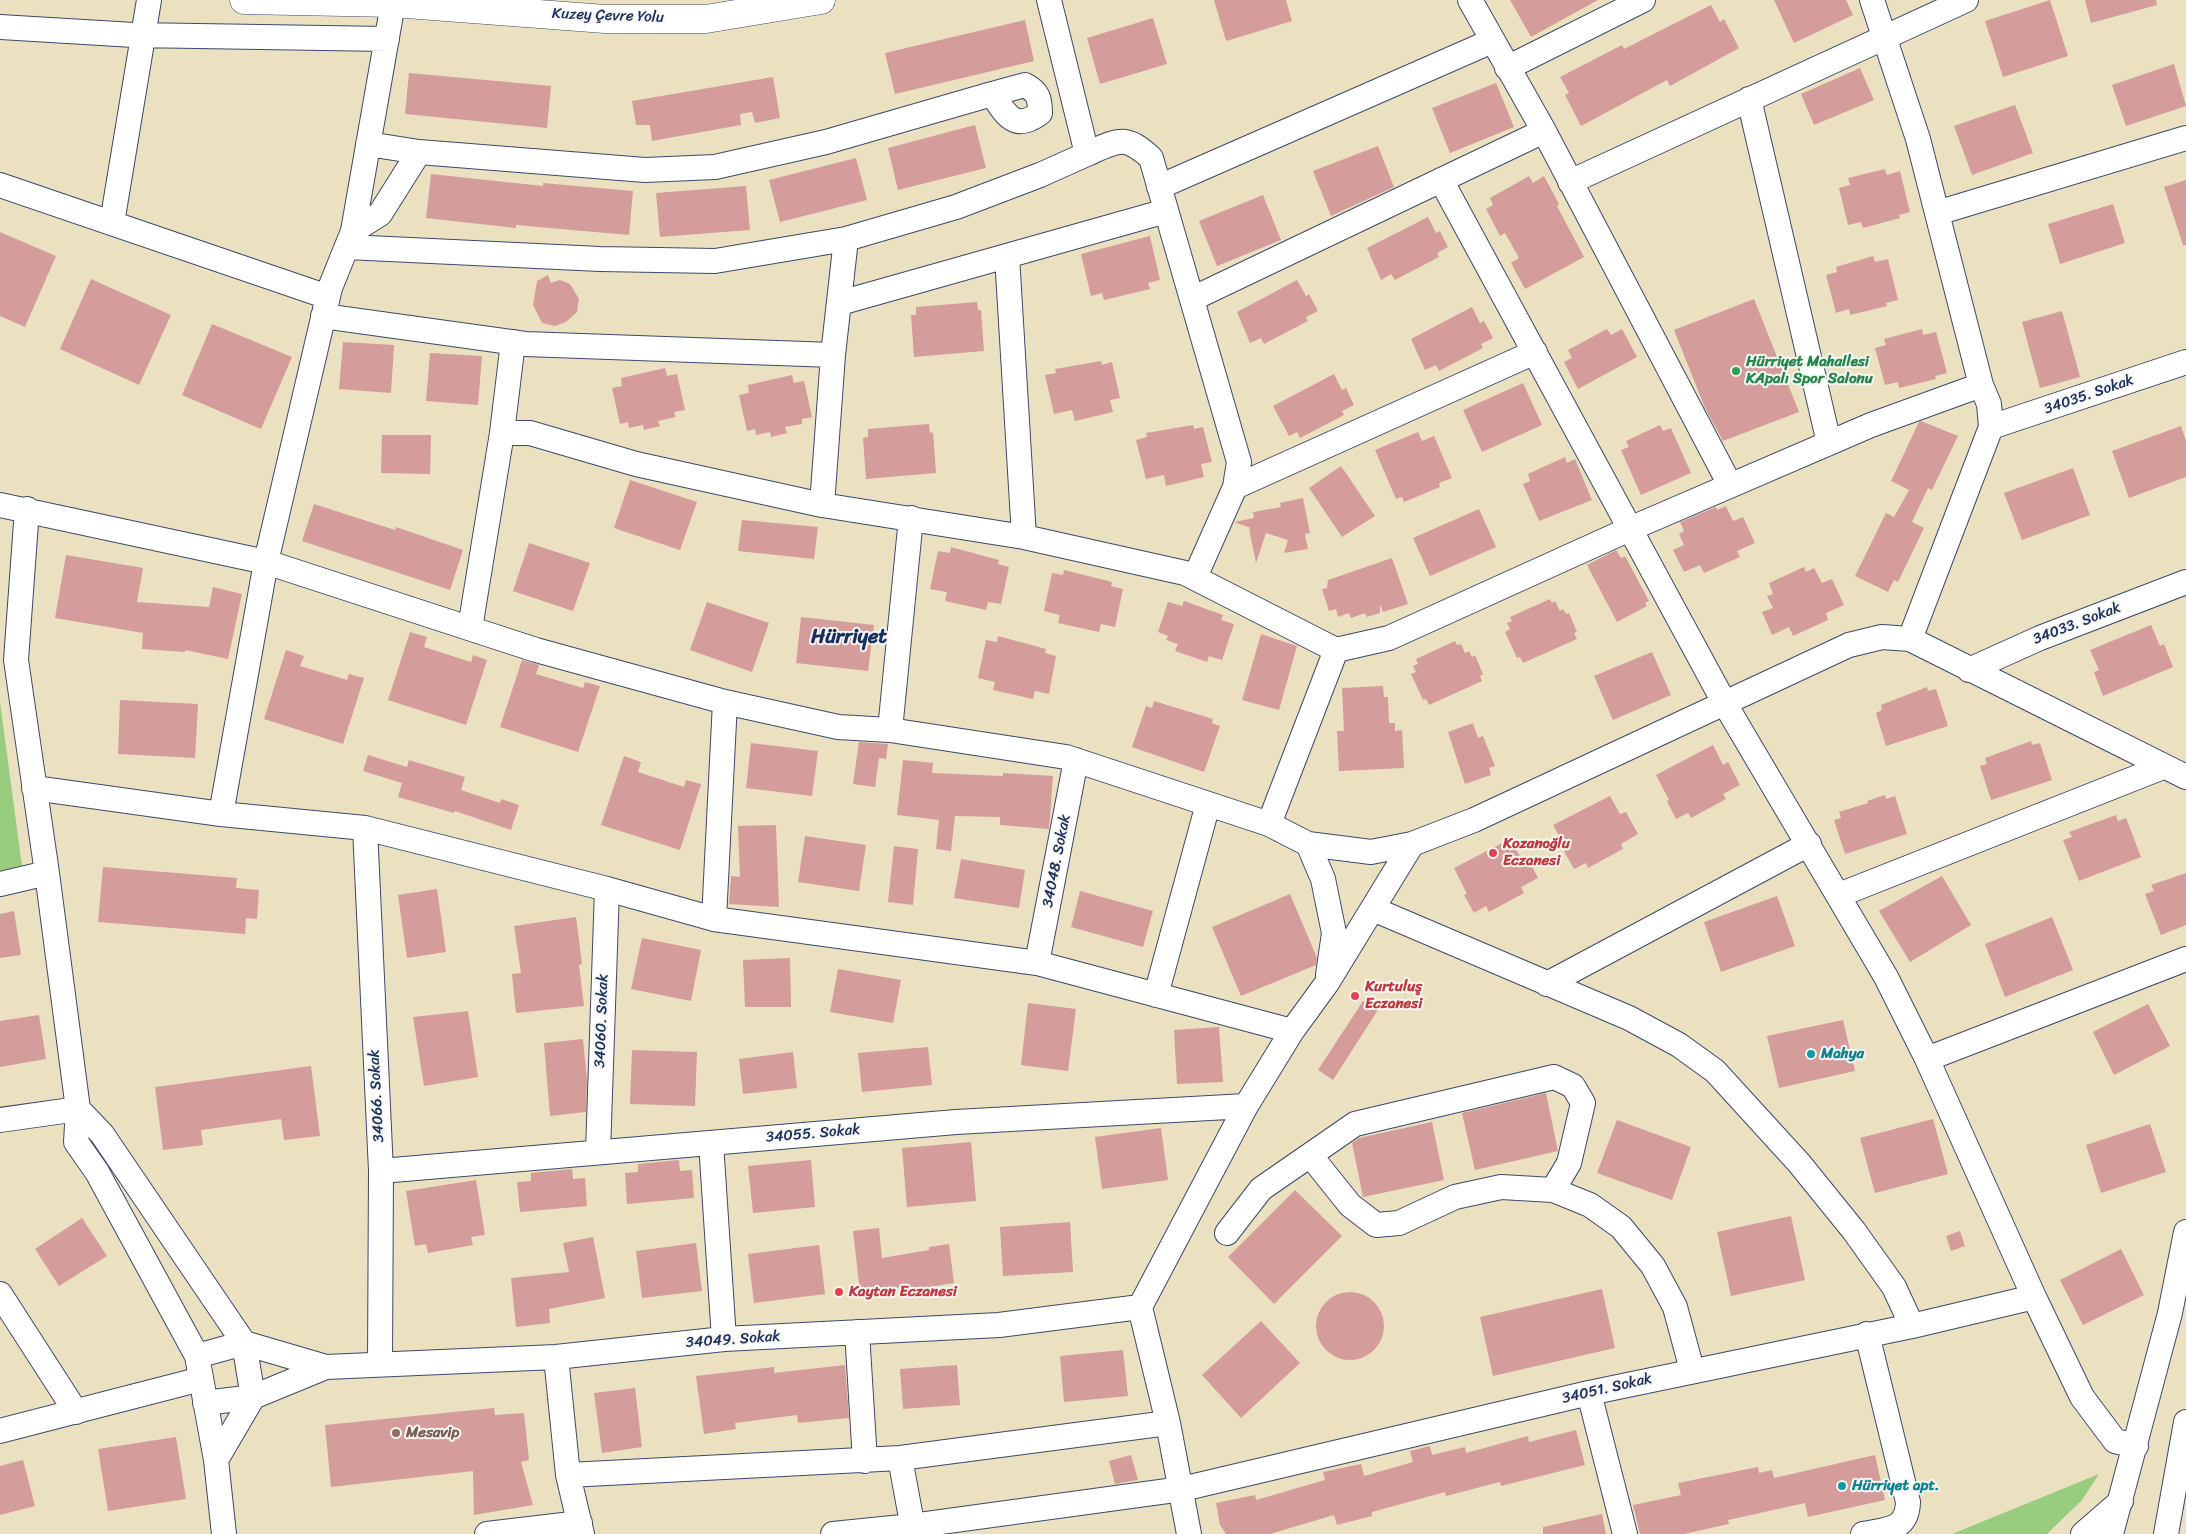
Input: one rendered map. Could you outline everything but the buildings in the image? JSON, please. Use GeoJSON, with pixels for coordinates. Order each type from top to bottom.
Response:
{"type":"FeatureCollection","features":[{"type":"Feature","properties":{"kind":"main road","name":"Kuzey Çevre Yolu"},"geometry":{"type":"LineString","coordinates":[[244,0],[394,2],[605,19],[706,19],[821,0]]}},
{"type":"Feature","properties":{"kind":"street"},"geometry":{"type":"LineString","coordinates":[[112,223],[149,0]]}},
{"type":"Feature","properties":{"kind":"street"},"geometry":{"type":"LineString","coordinates":[[1049,0],[1087,154]]}},
{"type":"Feature","properties":{"kind":"street"},"geometry":{"type":"LineString","coordinates":[[1470,0],[1544,131],[1730,485]]}},
{"type":"Feature","properties":{"kind":"street"},"geometry":{"type":"LineString","coordinates":[[1507,68],[1642,0]]}},
{"type":"Feature","properties":{"kind":"street"},"geometry":{"type":"LineString","coordinates":[[1872,0],[1886,36],[1918,139],[1981,385],[1988,404],[1992,427],[1910,639]]}},
{"type":"Feature","properties":{"kind":"street"},"geometry":{"type":"LineString","coordinates":[[1570,182],[1966,0]]}},
{"type":"Feature","properties":{"kind":"street"},"geometry":{"type":"LineString","coordinates":[[221,814],[266,562],[326,306],[350,239],[394,2]]}},
{"type":"Feature","properties":{"kind":"street"},"geometry":{"type":"LineString","coordinates":[[0,27],[143,35],[387,39]]}},
{"type":"Feature","properties":{"kind":"street"},"geometry":{"type":"LineString","coordinates":[[1159,187],[1492,41]]}},
{"type":"Feature","properties":{"kind":"street"},"geometry":{"type":"LineString","coordinates":[[368,144],[419,152],[645,170],[716,167],[826,142],[992,94]]}},
{"type":"Feature","properties":{"kind":"street"},"geometry":{"type":"LineString","coordinates":[[1749,99],[1829,443]]}},
{"type":"Feature","properties":{"kind":"street"},"geometry":{"type":"LineString","coordinates":[[1192,299],[1544,131]]}},
{"type":"Feature","properties":{"kind":"street"},"geometry":{"type":"LineString","coordinates":[[1937,213],[2186,138]]}},
{"type":"Feature","properties":{"kind":"street"},"geometry":{"type":"LineString","coordinates":[[350,239],[600,259],[715,261],[846,239],[956,207],[1040,175],[1114,142],[1135,143],[1151,158],[1239,462],[1235,487],[1194,577]]}},
{"type":"Feature","properties":{"kind":"street"},"geometry":{"type":"LineString","coordinates":[[350,239],[380,214],[419,152]]}},
{"type":"Feature","properties":{"kind":"street"},"geometry":{"type":"LineString","coordinates":[[1441,180],[1632,528],[1725,704],[1839,895],[1886,978],[1927,1059],[2034,1297],[2082,1397],[2115,1441],[2136,1446]]}},
{"type":"Feature","properties":{"kind":"street"},"geometry":{"type":"LineString","coordinates":[[0,185],[112,223],[326,306],[513,342],[833,355]]}},
{"type":"Feature","properties":{"kind":"street"},"geometry":{"type":"LineString","coordinates":[[840,303],[1166,211]]}},
{"type":"Feature","properties":{"kind":"street"},"geometry":{"type":"LineString","coordinates":[[822,505],[833,355],[846,239]]}},
{"type":"Feature","properties":{"kind":"street"},"geometry":{"type":"LineString","coordinates":[[1007,256],[1024,537]]}},
{"type":"Feature","properties":{"kind":"street"},"geometry":{"type":"LineString","coordinates":[[470,628],[502,433],[513,342]]}},
{"type":"Feature","properties":{"kind":"street"},"geometry":{"type":"LineString","coordinates":[[1235,487],[1535,352]]}},
{"type":"Feature","properties":{"kind":"street","name":"34035. Sokak"},"geometry":{"type":"LineString","coordinates":[[1992,427],[2186,362]]}},
{"type":"Feature","properties":{"kind":"street"},"geometry":{"type":"LineString","coordinates":[[502,433],[530,433],[636,464],[822,505],[1024,537],[1194,577],[1336,650],[1389,638],[1632,528],[1870,425],[1981,385]]}},
{"type":"Feature","properties":{"kind":"street"},"geometry":{"type":"LineString","coordinates":[[0,505],[27,509],[266,562],[536,650],[725,702],[838,727],[890,730],[1076,760],[1269,824],[1308,844],[1371,852],[1412,844],[1474,820],[1849,645],[1882,637],[1910,639],[2186,777]]}},
{"type":"Feature","properties":{"kind":"street"},"geometry":{"type":"LineString","coordinates":[[27,509],[8,662],[34,788],[48,873],[78,1109],[76,1142],[97,1172],[197,1356],[216,1460],[224,1534]]}},
{"type":"Feature","properties":{"kind":"street"},"geometry":{"type":"LineString","coordinates":[[890,730],[911,518]]}},
{"type":"Feature","properties":{"kind":"street","name":"34033. Sokak"},"geometry":{"type":"LineString","coordinates":[[1969,670],[2040,638],[2186,582]]}},
{"type":"Feature","properties":{"kind":"street"},"geometry":{"type":"LineString","coordinates":[[1269,824],[1336,650]]}},
{"type":"Feature","properties":{"kind":"street"},"geometry":{"type":"LineString","coordinates":[[714,920],[725,702]]}},
{"type":"Feature","properties":{"kind":"street","name":"34048. Sokak"},"geometry":{"type":"LineString","coordinates":[[1037,963],[1076,760]]}},
{"type":"Feature","properties":{"kind":"street"},"geometry":{"type":"LineString","coordinates":[[1839,895],[2163,767]]}},
{"type":"Feature","properties":{"kind":"street"},"geometry":{"type":"LineString","coordinates":[[34,788],[221,814],[364,828],[607,889],[714,920],[1037,963],[1292,1031]]}},
{"type":"Feature","properties":{"kind":"street"},"geometry":{"type":"LineString","coordinates":[[1156,995],[1208,804]]}},
{"type":"Feature","properties":{"kind":"street","name":"34066. Sokak"},"geometry":{"type":"LineString","coordinates":[[364,828],[381,1171],[380,1364]]}},
{"type":"Feature","properties":{"kind":"street"},"geometry":{"type":"LineString","coordinates":[[1308,844],[1323,879],[1334,933],[1327,983]]}},
{"type":"Feature","properties":{"kind":"street"},"geometry":{"type":"LineString","coordinates":[[1189,1534],[1168,1422],[1140,1307],[1246,1106],[1292,1031],[1327,983],[1374,909],[1412,844]]}},
{"type":"Feature","properties":{"kind":"street"},"geometry":{"type":"LineString","coordinates":[[1548,984],[1809,844]]}},
{"type":"Feature","properties":{"kind":"street"},"geometry":{"type":"LineString","coordinates":[[0,884],[48,873]]}},
{"type":"Feature","properties":{"kind":"street","name":"34060. Sokak"},"geometry":{"type":"LineString","coordinates":[[598,1152],[607,889]]}},
{"type":"Feature","properties":{"kind":"street"},"geometry":{"type":"LineString","coordinates":[[1374,909],[1629,1018],[1679,1045],[1715,1071],[1799,1163],[1854,1231],[1894,1287],[1912,1326]]}},
{"type":"Feature","properties":{"kind":"street"},"geometry":{"type":"LineString","coordinates":[[1927,1059],[2186,959]]}},
{"type":"Feature","properties":{"kind":"street"},"geometry":{"type":"LineString","coordinates":[[1227,1233],[1261,1189],[1355,1124],[1554,1077],[1573,1086],[1583,1103],[1569,1163],[1552,1190]]}},
{"type":"Feature","properties":{"kind":"street","name":"34055. Sokak"},"geometry":{"type":"LineString","coordinates":[[381,1171],[956,1122],[1246,1106]]}},
{"type":"Feature","properties":{"kind":"street"},"geometry":{"type":"LineString","coordinates":[[0,1120],[78,1109]]}},
{"type":"Feature","properties":{"kind":"street"},"geometry":{"type":"LineString","coordinates":[[78,1109],[102,1134],[244,1343],[253,1397],[216,1460]]}},
{"type":"Feature","properties":{"kind":"street"},"geometry":{"type":"LineString","coordinates":[[711,1142],[724,1339]]}},
{"type":"Feature","properties":{"kind":"street"},"geometry":{"type":"LineString","coordinates":[[1310,1155],[1350,1206],[1376,1225],[1399,1223],[1455,1197],[1501,1187],[1552,1190],[1590,1205],[1621,1227],[1653,1266],[1676,1307],[1692,1370]]}},
{"type":"Feature","properties":{"kind":"street"},"geometry":{"type":"LineString","coordinates":[[2111,1534],[2170,1313],[2186,1232]]}},
{"type":"Feature","properties":{"kind":"street"},"geometry":{"type":"LineString","coordinates":[[0,1294],[76,1412]]}},
{"type":"Feature","properties":{"kind":"street","name":"34051. Sokak"},"geometry":{"type":"LineString","coordinates":[[833,1534],[913,1530],[1182,1489],[1589,1393],[1692,1370],[1912,1326],[2034,1297]]}},
{"type":"Feature","properties":{"kind":"street","name":"34049. Sokak"},"geometry":{"type":"LineString","coordinates":[[326,1367],[556,1357],[724,1339],[999,1325],[1140,1307]]}},
{"type":"Feature","properties":{"kind":"street"},"geometry":{"type":"LineString","coordinates":[[857,1332],[865,1461]]}},
{"type":"Feature","properties":{"kind":"street"},"geometry":{"type":"LineString","coordinates":[[1863,1534],[1898,1526],[1908,1515],[1908,1502],[1867,1334]]}},
{"type":"Feature","properties":{"kind":"street"},"geometry":{"type":"LineString","coordinates":[[197,1356],[244,1343],[326,1367]]}},
{"type":"Feature","properties":{"kind":"street"},"geometry":{"type":"LineString","coordinates":[[487,1534],[581,1529],[568,1475],[556,1357]]}},
{"type":"Feature","properties":{"kind":"street"},"geometry":{"type":"LineString","coordinates":[[205,1403],[253,1397],[326,1367]]}},
{"type":"Feature","properties":{"kind":"street"},"geometry":{"type":"LineString","coordinates":[[0,1432],[201,1379]]}},
{"type":"Feature","properties":{"kind":"street"},"geometry":{"type":"LineString","coordinates":[[1589,1393],[1625,1534]]}},
{"type":"Feature","properties":{"kind":"street"},"geometry":{"type":"LineString","coordinates":[[568,1475],[900,1458],[1168,1422]]}},
{"type":"Feature","properties":{"kind":"street"},"geometry":{"type":"LineString","coordinates":[[2171,1529],[2182,1471],[2186,1422]]}},
{"type":"Feature","properties":{"kind":"street"},"geometry":{"type":"LineString","coordinates":[[900,1458],[913,1530]]}},
{"type":"Feature","properties":{"kind":"street"},"geometry":{"type":"LineString","coordinates":[[2083,1534],[2121,1501]]}},
{"type":"Feature","properties":{"kind":"green space"},"geometry":{"type":"Polygon","coordinates":[[[0,702],[22,866],[0,871],[0,702]]]}},
{"type":"Feature","properties":{"kind":"green space"},"geometry":{"type":"Polygon","coordinates":[[[2099,1474],[2082,1500],[2047,1534],[1952,1534],[2099,1474]]]}},
{"type":"Feature","properties":{"kind":"place","name":"Hürriyet Mahallesi KApalı Spor Salonu"},"geometry":{"type":"Point","coordinates":[1736,371]}},
{"type":"Feature","properties":{"kind":"place","name":"Kozanoğlu Eczanesi"},"geometry":{"type":"Point","coordinates":[1493,853]}},
{"type":"Feature","properties":{"kind":"place","name":"Kurtuluş Eczanesi"},"geometry":{"type":"Point","coordinates":[1355,996]}},
{"type":"Feature","properties":{"kind":"place","name":"Mahya"},"geometry":{"type":"Point","coordinates":[1811,1054]}},
{"type":"Feature","properties":{"kind":"place","name":"Kaytan Eczanesi"},"geometry":{"type":"Point","coordinates":[839,1292]}},
{"type":"Feature","properties":{"kind":"place","name":"Mesavip"},"geometry":{"type":"Point","coordinates":[396,1433]}},
{"type":"Feature","properties":{"kind":"place","name":"Hürriyet apt."},"geometry":{"type":"Point","coordinates":[1842,1486]}},
{"type":"Feature","properties":{"kind":"district","name":"Hürriyet"},"geometry":{"type":"Point","coordinates":[849,638]}}]}
